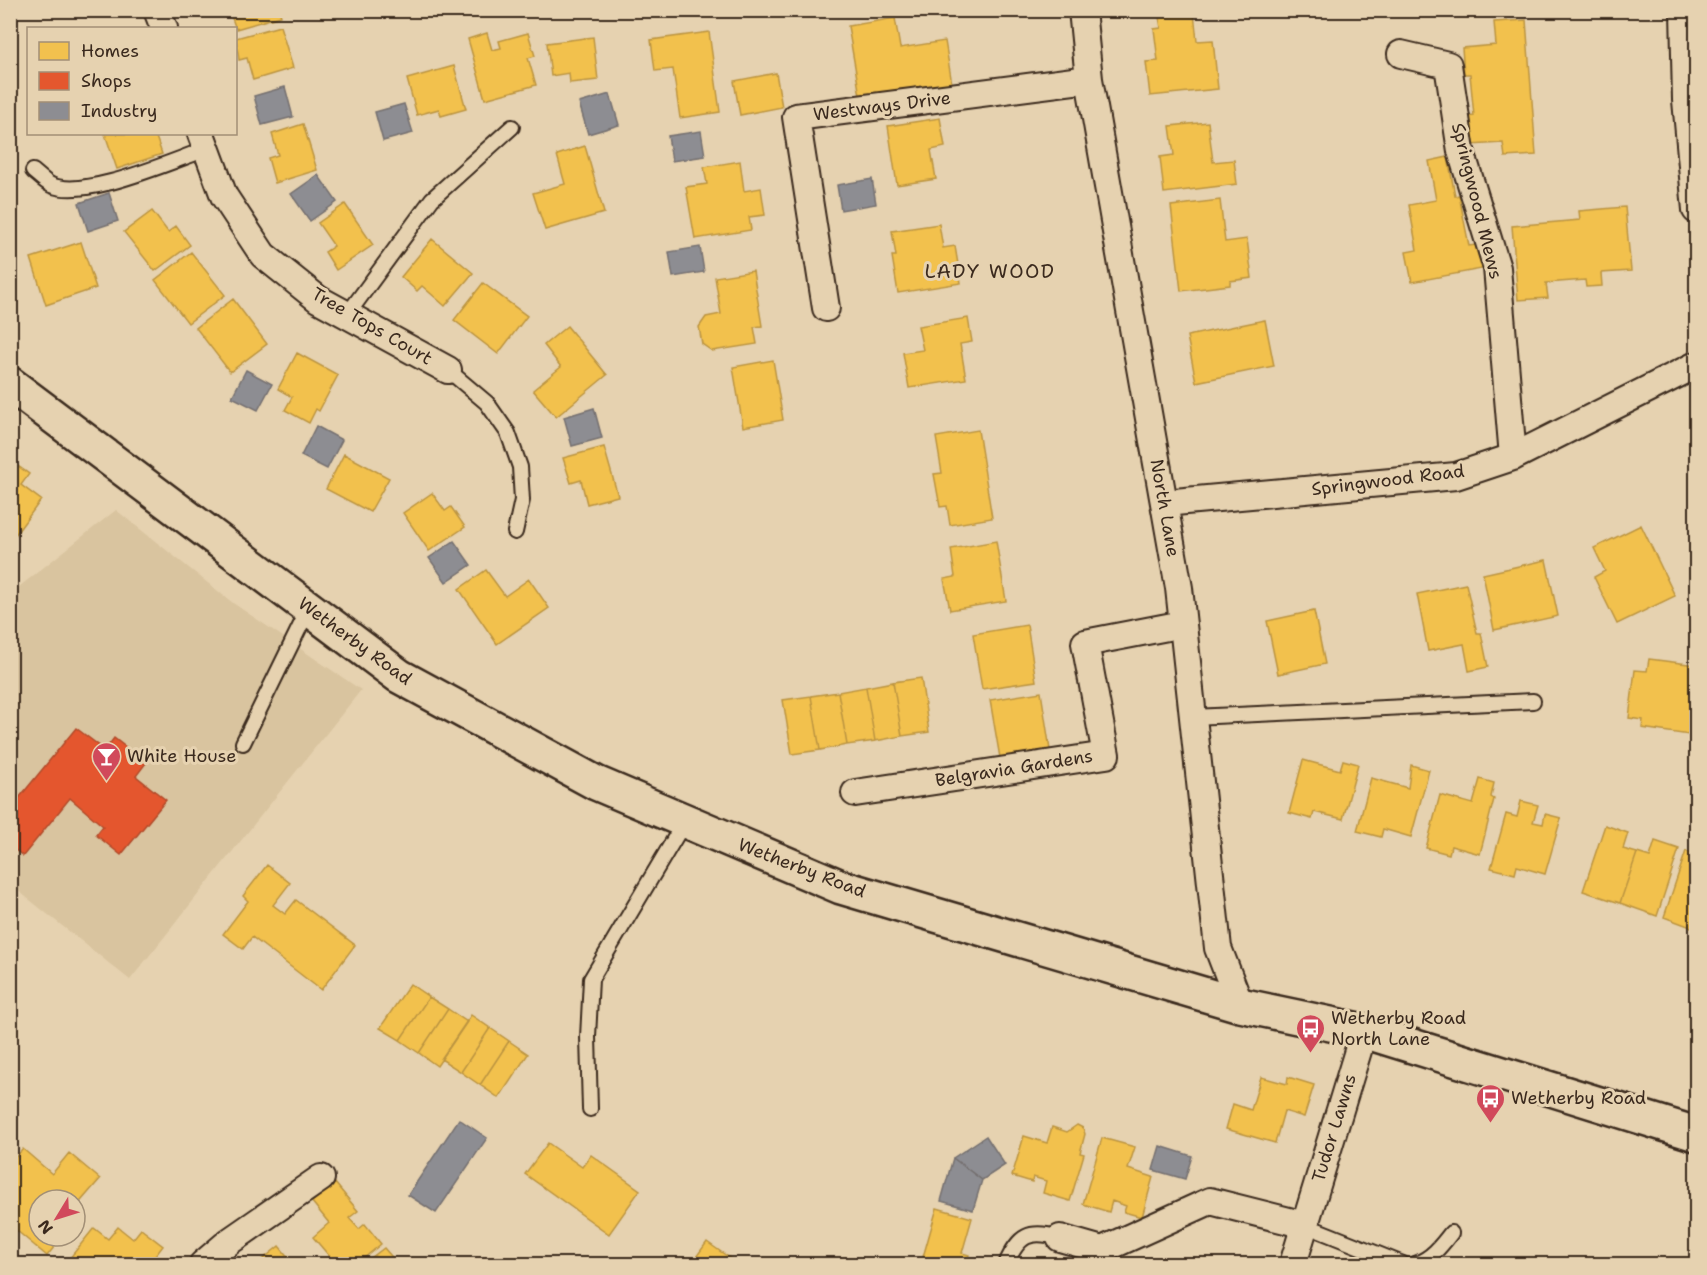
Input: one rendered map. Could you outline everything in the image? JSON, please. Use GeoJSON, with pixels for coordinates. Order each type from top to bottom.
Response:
{"type":"FeatureCollection","features":[{"type":"Feature","properties":{"kind":"street"},"geometry":{"type":"LineString","coordinates":[[157,10],[164,27]]}},
{"type":"Feature","properties":{"kind":"street","name":"North Lane"},"geometry":{"type":"LineString","coordinates":[[1082,10],[1089,80],[1164,503],[1183,624],[1218,948],[1240,1005]]}},
{"type":"Feature","properties":{"kind":"street"},"geometry":{"type":"LineString","coordinates":[[1684,10],[1686,100],[1696,210]]}},
{"type":"Feature","properties":{"kind":"street","name":"Springwood Mews"},"geometry":{"type":"LineString","coordinates":[[1401,54],[1448,65],[1461,151],[1497,268],[1513,457]]}},
{"type":"Feature","properties":{"kind":"street","name":"Westways Drive"},"geometry":{"type":"LineString","coordinates":[[826,308],[796,117],[1089,80]]}},
{"type":"Feature","properties":{"kind":"street","name":"Tree Tops Court"},"geometry":{"type":"LineString","coordinates":[[204,141],[224,196],[263,255],[318,298],[448,370]]}},
{"type":"Feature","properties":{"kind":"street","name":"Springwood Road"},"geometry":{"type":"LineString","coordinates":[[1164,503],[1456,476],[1513,457],[1696,365]]}},
{"type":"Feature","properties":{"kind":"street","name":"Wetherby Road"},"geometry":{"type":"LineString","coordinates":[[10,384],[399,676],[596,783],[841,887],[1240,1005],[1364,1030],[1696,1134]]}},
{"type":"Feature","properties":{"kind":"street","name":"Belgravia Gardens"},"geometry":{"type":"LineString","coordinates":[[855,793],[1106,754],[1085,644],[1183,624]]}},
{"type":"Feature","properties":{"kind":"street","name":"Tudor Lawns"},"geometry":{"type":"LineString","coordinates":[[1293,1264],[1364,1030]]}},
{"type":"Feature","properties":{"kind":"street"},"geometry":{"type":"LineString","coordinates":[[203,1264],[230,1241],[321,1178]]}},
{"type":"Feature","properties":{"kind":"street"},"geometry":{"type":"LineString","coordinates":[[1060,1238],[1102,1250],[1210,1201],[1305,1225]]}},
{"type":"Feature","properties":{"kind":"lane"},"geometry":{"type":"LineString","coordinates":[[348,315],[432,199],[512,127]]}},
{"type":"Feature","properties":{"kind":"lane"},"geometry":{"type":"LineString","coordinates":[[33,171],[51,185],[76,190],[110,182],[204,141]]}},
{"type":"Feature","properties":{"kind":"lane"},"geometry":{"type":"LineString","coordinates":[[448,370],[488,403],[508,433],[520,467],[522,500],[515,532]]}},
{"type":"Feature","properties":{"kind":"lane"},"geometry":{"type":"LineString","coordinates":[[243,743],[309,608]]}},
{"type":"Feature","properties":{"kind":"lane"},"geometry":{"type":"LineString","coordinates":[[1193,717],[1533,700]]}},
{"type":"Feature","properties":{"kind":"lane"},"geometry":{"type":"LineString","coordinates":[[590,1109],[588,1037],[591,979],[685,821]]}},
{"type":"Feature","properties":{"kind":"lane"},"geometry":{"type":"LineString","coordinates":[[1305,1225],[1403,1264]]}},
{"type":"Feature","properties":{"kind":"lane"},"geometry":{"type":"LineString","coordinates":[[1415,1264],[1424,1261],[1451,1233]]}},
{"type":"Feature","properties":{"kind":"lane"},"geometry":{"type":"LineString","coordinates":[[1006,1264],[1019,1241],[1030,1234],[1046,1234],[1060,1238]]}},
{"type":"Feature","properties":{"kind":"shaded area"},"geometry":{"type":"Polygon","coordinates":[[[116,510],[233,603],[361,690],[130,980],[11,885],[10,594],[116,510]]]}},
{"type":"Feature","properties":{"kind":"building: Homes"},"geometry":{"type":"Polygon","coordinates":[[[229,10],[279,10],[281,16],[237,29],[229,10]]]}},
{"type":"Feature","properties":{"kind":"building: Homes"},"geometry":{"type":"Polygon","coordinates":[[[1194,13],[1197,41],[1213,40],[1218,89],[1150,96],[1146,62],[1158,61],[1154,29],[1161,28],[1159,17],[1194,13]]]}},
{"type":"Feature","properties":{"kind":"building: Homes"},"geometry":{"type":"Polygon","coordinates":[[[895,18],[900,48],[945,41],[952,84],[860,96],[848,26],[895,18]]]}},
{"type":"Feature","properties":{"kind":"building: Homes"},"geometry":{"type":"Polygon","coordinates":[[[1526,20],[1536,155],[1505,157],[1503,143],[1470,145],[1467,117],[1474,116],[1470,74],[1464,74],[1462,48],[1496,45],[1494,22],[1526,20]]]}},
{"type":"Feature","properties":{"kind":"building: Homes"},"geometry":{"type":"Polygon","coordinates":[[[280,26],[293,68],[253,80],[247,58],[239,60],[237,38],[280,26]]]}},
{"type":"Feature","properties":{"kind":"building: Homes"},"geometry":{"type":"Polygon","coordinates":[[[709,32],[720,112],[680,118],[673,69],[655,71],[651,40],[709,32]]]}},
{"type":"Feature","properties":{"kind":"building: Homes"},"geometry":{"type":"Polygon","coordinates":[[[487,33],[492,50],[501,48],[499,41],[528,33],[535,56],[528,58],[536,85],[485,99],[468,39],[487,33]]]}},
{"type":"Feature","properties":{"kind":"building: Homes"},"geometry":{"type":"Polygon","coordinates":[[[593,37],[598,80],[570,83],[569,73],[551,76],[547,43],[593,37]]]}},
{"type":"Feature","properties":{"kind":"building: Homes"},"geometry":{"type":"Polygon","coordinates":[[[454,66],[466,109],[441,116],[439,109],[417,115],[407,79],[454,66]]]}},
{"type":"Feature","properties":{"kind":"building: Homes"},"geometry":{"type":"Polygon","coordinates":[[[776,73],[782,107],[740,115],[734,81],[776,73]]]}},
{"type":"Feature","properties":{"kind":"building: Homes"},"geometry":{"type":"Polygon","coordinates":[[[940,118],[945,147],[931,150],[936,179],[897,185],[888,126],[940,118]]]}},
{"type":"Feature","properties":{"kind":"building: Homes"},"geometry":{"type":"Polygon","coordinates":[[[1208,122],[1213,162],[1234,160],[1237,184],[1164,193],[1160,157],[1174,155],[1170,126],[1208,122]]]}},
{"type":"Feature","properties":{"kind":"building: Homes"},"geometry":{"type":"Polygon","coordinates":[[[303,124],[317,170],[275,183],[268,158],[278,155],[272,134],[303,124]]]}},
{"type":"Feature","properties":{"kind":"building: Homes"},"geometry":{"type":"Polygon","coordinates":[[[105,135],[155,135],[162,154],[117,169],[105,135]]]}},
{"type":"Feature","properties":{"kind":"building: Homes"},"geometry":{"type":"Polygon","coordinates":[[[585,146],[604,213],[545,230],[533,193],[565,184],[557,155],[585,146]]]}},
{"type":"Feature","properties":{"kind":"building: Homes"},"geometry":{"type":"Polygon","coordinates":[[[1448,157],[1455,196],[1459,195],[1469,246],[1483,244],[1487,268],[1412,282],[1406,252],[1417,250],[1409,205],[1436,200],[1429,161],[1448,157]]]}},
{"type":"Feature","properties":{"kind":"building: Homes"},"geometry":{"type":"Polygon","coordinates":[[[740,161],[744,191],[761,188],[765,215],[749,217],[751,230],[695,239],[686,187],[707,184],[704,167],[740,161]]]}},
{"type":"Feature","properties":{"kind":"building: Homes"},"geometry":{"type":"Polygon","coordinates":[[[1220,200],[1225,242],[1247,239],[1252,278],[1230,281],[1230,285],[1181,291],[1171,206],[1220,200]]]}},
{"type":"Feature","properties":{"kind":"building: Homes"},"geometry":{"type":"Polygon","coordinates":[[[345,204],[373,245],[336,270],[325,252],[334,246],[318,223],[345,204]]]}},
{"type":"Feature","properties":{"kind":"building: Homes"},"geometry":{"type":"Polygon","coordinates":[[[1625,207],[1631,271],[1601,273],[1602,286],[1586,287],[1585,280],[1546,283],[1548,298],[1518,300],[1512,226],[1580,220],[1579,211],[1625,207]]]}},
{"type":"Feature","properties":{"kind":"building: Homes"},"geometry":{"type":"Polygon","coordinates":[[[152,211],[168,232],[176,226],[190,245],[155,271],[124,232],[152,211]]]}},
{"type":"Feature","properties":{"kind":"building: Homes"},"geometry":{"type":"Polygon","coordinates":[[[939,224],[943,248],[955,246],[961,283],[898,293],[892,256],[896,256],[892,231],[939,224]]]}},
{"type":"Feature","properties":{"kind":"building: Homes"},"geometry":{"type":"Polygon","coordinates":[[[432,239],[473,273],[445,306],[422,286],[417,291],[401,277],[432,239]]]}},
{"type":"Feature","properties":{"kind":"building: Homes"},"geometry":{"type":"Polygon","coordinates":[[[81,242],[96,288],[46,305],[31,258],[81,242]]]}},
{"type":"Feature","properties":{"kind":"building: Homes"},"geometry":{"type":"Polygon","coordinates":[[[191,252],[225,295],[188,323],[155,280],[191,252]]]}},
{"type":"Feature","properties":{"kind":"building: Homes"},"geometry":{"type":"Polygon","coordinates":[[[753,271],[762,326],[754,327],[757,344],[712,351],[702,344],[699,327],[706,317],[721,314],[715,277],[753,271]]]}},
{"type":"Feature","properties":{"kind":"building: Homes"},"geometry":{"type":"Polygon","coordinates":[[[483,283],[527,316],[498,354],[454,320],[483,283]]]}},
{"type":"Feature","properties":{"kind":"building: Homes"},"geometry":{"type":"Polygon","coordinates":[[[233,299],[267,344],[230,372],[196,328],[233,299]]]}},
{"type":"Feature","properties":{"kind":"building: Homes"},"geometry":{"type":"Polygon","coordinates":[[[968,318],[972,342],[960,344],[966,379],[909,388],[903,353],[923,350],[918,326],[968,318]]]}},
{"type":"Feature","properties":{"kind":"building: Homes"},"geometry":{"type":"Polygon","coordinates":[[[1265,320],[1274,366],[1196,382],[1187,336],[1265,320]]]}},
{"type":"Feature","properties":{"kind":"building: Homes"},"geometry":{"type":"Polygon","coordinates":[[[567,326],[607,375],[556,417],[533,390],[561,367],[544,345],[567,326]]]}},
{"type":"Feature","properties":{"kind":"building: Homes"},"geometry":{"type":"Polygon","coordinates":[[[297,353],[338,375],[319,411],[316,409],[309,423],[285,410],[292,397],[278,389],[297,353]]]}},
{"type":"Feature","properties":{"kind":"building: Homes"},"geometry":{"type":"Polygon","coordinates":[[[773,360],[783,420],[743,427],[733,367],[773,360]]]}},
{"type":"Feature","properties":{"kind":"building: Homes"},"geometry":{"type":"Polygon","coordinates":[[[978,430],[992,518],[950,525],[947,506],[940,507],[934,474],[942,473],[936,437],[978,430]]]}},
{"type":"Feature","properties":{"kind":"building: Homes"},"geometry":{"type":"Polygon","coordinates":[[[604,447],[618,496],[587,504],[581,480],[571,483],[563,458],[604,447]]]}},
{"type":"Feature","properties":{"kind":"building: Homes"},"geometry":{"type":"Polygon","coordinates":[[[344,454],[389,478],[370,512],[326,489],[344,454]]]}},
{"type":"Feature","properties":{"kind":"building: Homes"},"geometry":{"type":"Polygon","coordinates":[[[10,464],[15,464],[29,474],[21,485],[41,500],[12,539],[10,464]]]}},
{"type":"Feature","properties":{"kind":"building: Homes"},"geometry":{"type":"Polygon","coordinates":[[[432,493],[445,511],[451,507],[465,527],[429,551],[403,513],[432,493]]]}},
{"type":"Feature","properties":{"kind":"building: Homes"},"geometry":{"type":"Polygon","coordinates":[[[1641,525],[1675,596],[1617,624],[1594,577],[1605,571],[1594,548],[1641,525]]]}},
{"type":"Feature","properties":{"kind":"building: Homes"},"geometry":{"type":"Polygon","coordinates":[[[996,541],[1006,601],[950,610],[944,579],[955,577],[951,549],[996,541]]]}},
{"type":"Feature","properties":{"kind":"building: Homes"},"geometry":{"type":"Polygon","coordinates":[[[1546,560],[1558,616],[1494,630],[1483,574],[1546,560]]]}},
{"type":"Feature","properties":{"kind":"building: Homes"},"geometry":{"type":"Polygon","coordinates":[[[486,570],[505,596],[529,579],[549,608],[497,644],[459,589],[486,570]]]}},
{"type":"Feature","properties":{"kind":"building: Homes"},"geometry":{"type":"Polygon","coordinates":[[[1466,584],[1477,633],[1481,633],[1488,667],[1469,671],[1464,644],[1428,651],[1417,594],[1466,584]]]}},
{"type":"Feature","properties":{"kind":"building: Homes"},"geometry":{"type":"Polygon","coordinates":[[[1314,611],[1325,664],[1278,674],[1267,621],[1314,611]]]}},
{"type":"Feature","properties":{"kind":"building: Homes"},"geometry":{"type":"Polygon","coordinates":[[[1027,625],[1036,681],[982,689],[973,634],[1027,625]]]}},
{"type":"Feature","properties":{"kind":"building: Homes"},"geometry":{"type":"Polygon","coordinates":[[[1649,659],[1696,665],[1696,736],[1642,728],[1643,720],[1629,718],[1635,670],[1647,671],[1649,659]]]}},
{"type":"Feature","properties":{"kind":"building: Homes"},"geometry":{"type":"Polygon","coordinates":[[[921,678],[929,732],[902,736],[893,682],[921,678]]]}},
{"type":"Feature","properties":{"kind":"building: Homes"},"geometry":{"type":"Polygon","coordinates":[[[893,682],[902,736],[875,741],[866,687],[893,682]]]}},
{"type":"Feature","properties":{"kind":"building: Homes"},"geometry":{"type":"Polygon","coordinates":[[[866,687],[875,741],[847,745],[838,692],[866,687]]]}},
{"type":"Feature","properties":{"kind":"building: Homes"},"geometry":{"type":"Polygon","coordinates":[[[838,692],[847,745],[820,750],[811,696],[838,692]]]}},
{"type":"Feature","properties":{"kind":"building: Homes"},"geometry":{"type":"Polygon","coordinates":[[[1041,692],[1050,750],[1000,758],[990,700],[1041,692]]]}},
{"type":"Feature","properties":{"kind":"building: Homes"},"geometry":{"type":"Polygon","coordinates":[[[811,696],[820,750],[792,754],[783,700],[811,696]]]}},
{"type":"Feature","properties":{"kind":"building: Homes"},"geometry":{"type":"Polygon","coordinates":[[[1303,760],[1340,770],[1343,760],[1358,764],[1343,819],[1314,812],[1312,819],[1289,813],[1303,760]]]}},
{"type":"Feature","properties":{"kind":"building: Homes"},"geometry":{"type":"Polygon","coordinates":[[[1411,765],[1429,770],[1411,837],[1383,829],[1381,837],[1357,831],[1371,778],[1408,788],[1411,765]]]}},
{"type":"Feature","properties":{"kind":"building: Homes"},"geometry":{"type":"Polygon","coordinates":[[[1480,779],[1494,783],[1491,797],[1494,799],[1480,854],[1451,846],[1449,854],[1426,848],[1440,795],[1473,804],[1480,779]]]}},
{"type":"Feature","properties":{"kind":"building: Homes"},"geometry":{"type":"Polygon","coordinates":[[[1521,801],[1538,805],[1533,822],[1543,824],[1545,814],[1561,818],[1545,874],[1517,866],[1515,874],[1491,868],[1506,814],[1517,817],[1521,801]]]}},
{"type":"Feature","properties":{"kind":"building: Homes"},"geometry":{"type":"Polygon","coordinates":[[[1605,825],[1628,833],[1623,849],[1637,853],[1620,903],[1583,891],[1605,825]]]}},
{"type":"Feature","properties":{"kind":"building: Homes"},"geometry":{"type":"Polygon","coordinates":[[[1655,841],[1679,849],[1657,916],[1620,903],[1637,853],[1650,857],[1655,841]]]}},
{"type":"Feature","properties":{"kind":"building: Homes"},"geometry":{"type":"Polygon","coordinates":[[[1686,851],[1696,855],[1696,929],[1664,917],[1686,851]]]}},
{"type":"Feature","properties":{"kind":"building: Homes"},"geometry":{"type":"Polygon","coordinates":[[[267,865],[290,883],[273,905],[285,914],[296,900],[355,945],[321,990],[252,937],[243,949],[223,934],[248,901],[243,896],[267,865]]]}},
{"type":"Feature","properties":{"kind":"building: Homes"},"geometry":{"type":"Polygon","coordinates":[[[410,984],[429,997],[400,1040],[380,1028],[410,984]]]}},
{"type":"Feature","properties":{"kind":"building: Homes"},"geometry":{"type":"Polygon","coordinates":[[[429,997],[448,1009],[419,1053],[400,1040],[429,997]]]}},
{"type":"Feature","properties":{"kind":"building: Homes"},"geometry":{"type":"Polygon","coordinates":[[[448,1009],[467,1022],[437,1066],[419,1053],[448,1009]]]}},
{"type":"Feature","properties":{"kind":"building: Homes"},"geometry":{"type":"Polygon","coordinates":[[[471,1015],[490,1028],[461,1072],[441,1059],[471,1015]]]}},
{"type":"Feature","properties":{"kind":"building: Homes"},"geometry":{"type":"Polygon","coordinates":[[[490,1028],[509,1041],[480,1085],[461,1072],[490,1028]]]}},
{"type":"Feature","properties":{"kind":"building: Homes"},"geometry":{"type":"Polygon","coordinates":[[[509,1041],[528,1054],[499,1098],[480,1085],[509,1041]]]}},
{"type":"Feature","properties":{"kind":"building: Homes"},"geometry":{"type":"Polygon","coordinates":[[[1261,1077],[1287,1084],[1288,1077],[1314,1085],[1304,1117],[1284,1111],[1275,1143],[1226,1129],[1233,1104],[1251,1110],[1261,1077]]]}},
{"type":"Feature","properties":{"kind":"building: Homes"},"geometry":{"type":"Polygon","coordinates":[[[1077,1125],[1083,1128],[1085,1134],[1080,1153],[1084,1154],[1070,1201],[1043,1193],[1046,1181],[1033,1177],[1032,1182],[1012,1176],[1024,1136],[1047,1143],[1052,1127],[1067,1132],[1077,1125]]]}},
{"type":"Feature","properties":{"kind":"building: Homes"},"geometry":{"type":"Polygon","coordinates":[[[1102,1138],[1135,1147],[1128,1169],[1153,1177],[1142,1217],[1124,1212],[1126,1206],[1112,1201],[1109,1212],[1083,1204],[1102,1138]]]}},
{"type":"Feature","properties":{"kind":"building: Homes"},"geometry":{"type":"Polygon","coordinates":[[[548,1143],[582,1167],[591,1155],[640,1190],[609,1234],[525,1174],[548,1143]]]}},
{"type":"Feature","properties":{"kind":"building: Homes"},"geometry":{"type":"Polygon","coordinates":[[[23,1149],[52,1174],[69,1153],[100,1179],[87,1194],[87,1188],[27,1188],[27,1239],[10,1225],[10,1163],[23,1149]]]}},
{"type":"Feature","properties":{"kind":"building: Homes"},"geometry":{"type":"Polygon","coordinates":[[[335,1183],[358,1211],[349,1218],[359,1229],[365,1224],[381,1244],[357,1264],[336,1264],[313,1237],[329,1223],[312,1202],[335,1183]]]}},
{"type":"Feature","properties":{"kind":"building: Homes"},"geometry":{"type":"Polygon","coordinates":[[[937,1208],[972,1218],[962,1253],[969,1255],[966,1264],[921,1264],[937,1208]]]}},
{"type":"Feature","properties":{"kind":"building: Homes"},"geometry":{"type":"Polygon","coordinates":[[[118,1227],[133,1239],[141,1229],[163,1246],[149,1264],[65,1264],[78,1248],[87,1248],[87,1237],[94,1228],[108,1239],[118,1227]]]}},
{"type":"Feature","properties":{"kind":"building: Homes"},"geometry":{"type":"Polygon","coordinates":[[[707,1242],[738,1264],[691,1264],[707,1242]]]}},
{"type":"Feature","properties":{"kind":"building: Homes"},"geometry":{"type":"Polygon","coordinates":[[[279,1246],[294,1264],[257,1264],[279,1246]]]}},
{"type":"Feature","properties":{"kind":"building: Homes"},"geometry":{"type":"Polygon","coordinates":[[[37,1248],[53,1248],[47,1256],[37,1248]]]}},
{"type":"Feature","properties":{"kind":"building: Homes"},"geometry":{"type":"Polygon","coordinates":[[[384,1248],[398,1264],[363,1264],[384,1248]]]}},
{"type":"Feature","properties":{"kind":"building: Shops"},"geometry":{"type":"Polygon","coordinates":[[[76,728],[105,750],[114,738],[146,763],[136,776],[166,800],[121,855],[96,835],[103,826],[70,798],[23,856],[10,846],[10,809],[76,728]]]}},
{"type":"Feature","properties":{"kind":"building: Industry"},"geometry":{"type":"Polygon","coordinates":[[[285,87],[293,117],[262,125],[254,96],[285,87]]]}},
{"type":"Feature","properties":{"kind":"building: Industry"},"geometry":{"type":"Polygon","coordinates":[[[610,94],[619,125],[588,134],[579,103],[610,94]]]}},
{"type":"Feature","properties":{"kind":"building: Industry"},"geometry":{"type":"Polygon","coordinates":[[[404,104],[413,133],[383,141],[375,112],[404,104]]]}},
{"type":"Feature","properties":{"kind":"building: Industry"},"geometry":{"type":"Polygon","coordinates":[[[701,131],[705,156],[672,161],[668,136],[701,131]]]}},
{"type":"Feature","properties":{"kind":"building: Industry"},"geometry":{"type":"Polygon","coordinates":[[[318,175],[337,202],[310,221],[291,194],[318,175]]]}},
{"type":"Feature","properties":{"kind":"building: Industry"},"geometry":{"type":"Polygon","coordinates":[[[872,179],[876,204],[841,210],[837,185],[872,179]]]}},
{"type":"Feature","properties":{"kind":"building: Industry"},"geometry":{"type":"Polygon","coordinates":[[[109,193],[118,221],[88,231],[79,203],[109,193]]]}},
{"type":"Feature","properties":{"kind":"building: Industry"},"geometry":{"type":"Polygon","coordinates":[[[700,247],[704,272],[673,277],[669,252],[700,247]]]}},
{"type":"Feature","properties":{"kind":"building: Industry"},"geometry":{"type":"Polygon","coordinates":[[[246,370],[272,384],[258,410],[232,397],[246,370]]]}},
{"type":"Feature","properties":{"kind":"building: Industry"},"geometry":{"type":"Polygon","coordinates":[[[594,408],[602,438],[572,446],[564,417],[594,408]]]}},
{"type":"Feature","properties":{"kind":"building: Industry"},"geometry":{"type":"Polygon","coordinates":[[[316,426],[342,440],[327,469],[301,456],[316,426]]]}},
{"type":"Feature","properties":{"kind":"building: Industry"},"geometry":{"type":"Polygon","coordinates":[[[454,541],[471,565],[446,582],[429,558],[454,541]]]}},
{"type":"Feature","properties":{"kind":"building: Industry"},"geometry":{"type":"Polygon","coordinates":[[[459,1119],[487,1138],[436,1213],[408,1195],[459,1119]]]}},
{"type":"Feature","properties":{"kind":"building: Industry"},"geometry":{"type":"Polygon","coordinates":[[[986,1136],[1005,1165],[982,1180],[953,1158],[986,1136]]]}},
{"type":"Feature","properties":{"kind":"building: Industry"},"geometry":{"type":"Polygon","coordinates":[[[1160,1146],[1192,1156],[1185,1179],[1153,1170],[1160,1146]]]}},
{"type":"Feature","properties":{"kind":"building: Industry"},"geometry":{"type":"Polygon","coordinates":[[[953,1158],[982,1180],[973,1210],[941,1201],[953,1158]]]}},
{"type":"Feature","properties":{"kind":"place","name":"White House"},"geometry":{"type":"Point","coordinates":[106,782]}},
{"type":"Feature","properties":{"kind":"place","name":"Wetherby Road North Lane"},"geometry":{"type":"Point","coordinates":[1310,1054]}},
{"type":"Feature","properties":{"kind":"place","name":"Wetherby Road"},"geometry":{"type":"Point","coordinates":[1490,1124]}},
{"type":"Feature","properties":{"kind":"district","name":"LADY WOOD"},"geometry":{"type":"Point","coordinates":[990,271]}}]}
